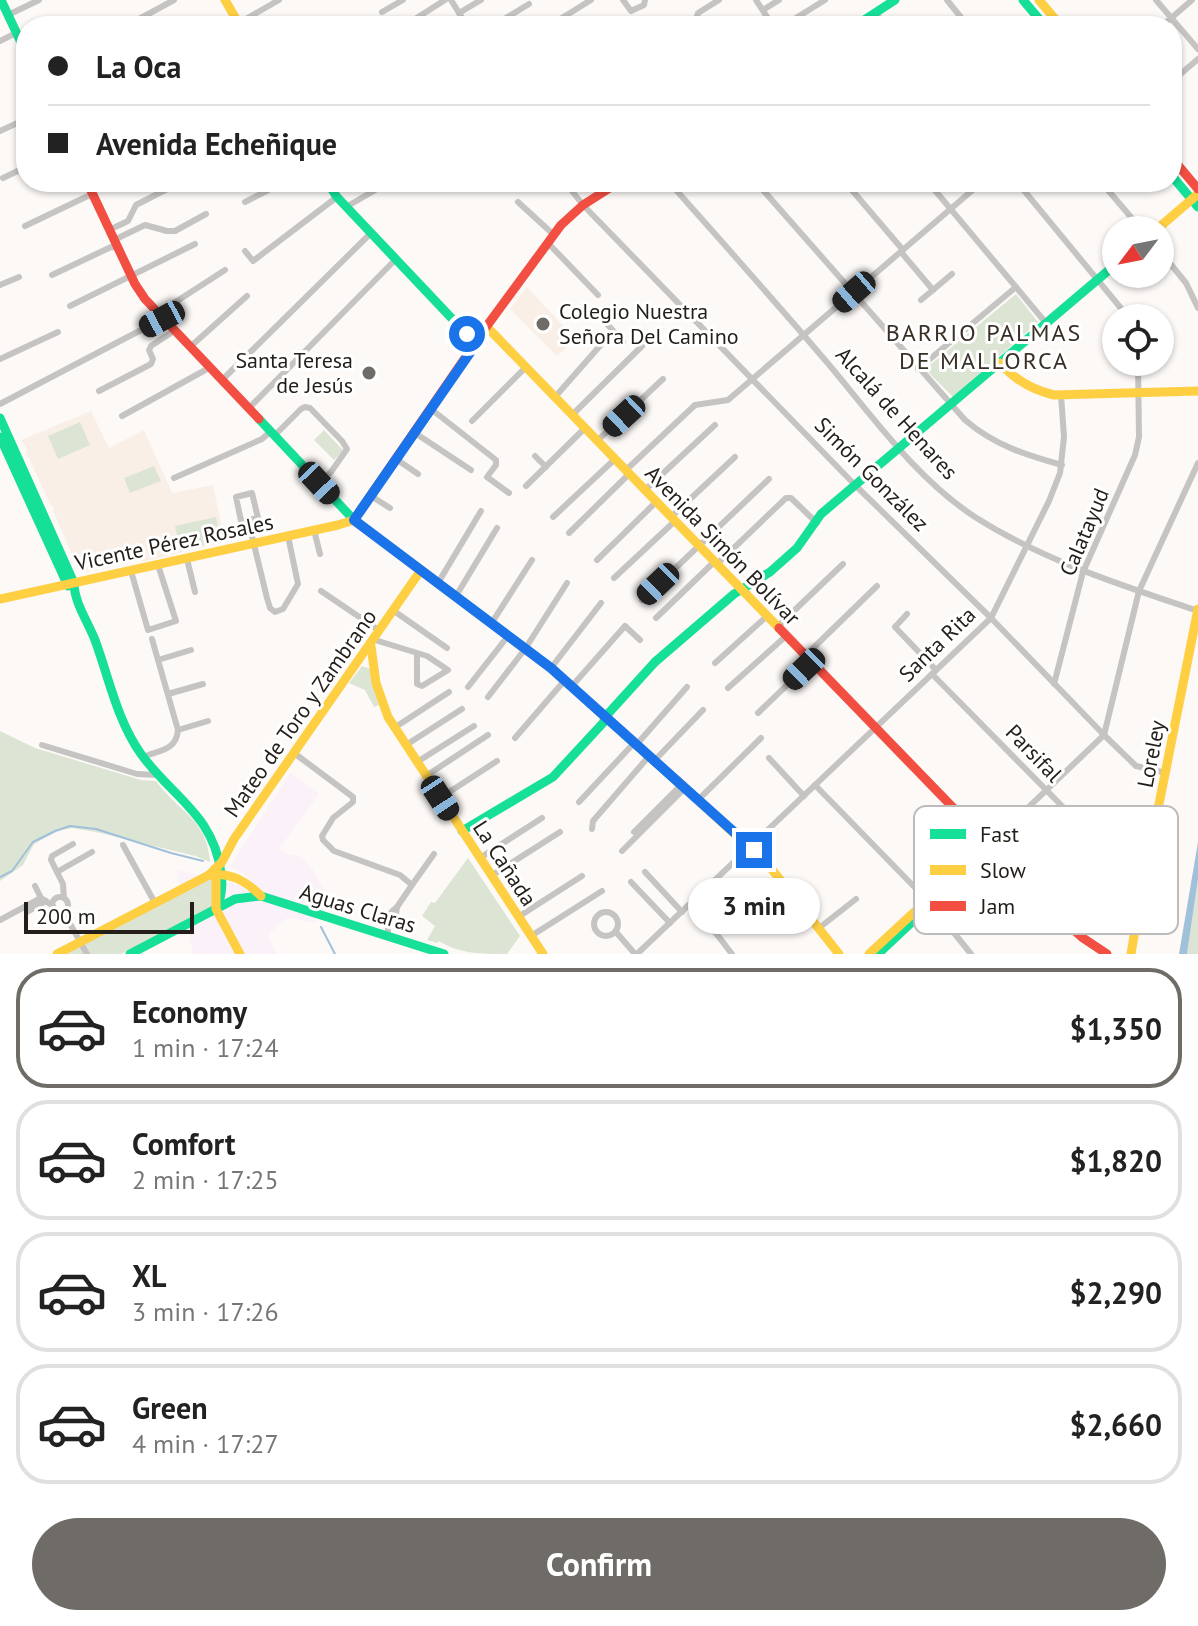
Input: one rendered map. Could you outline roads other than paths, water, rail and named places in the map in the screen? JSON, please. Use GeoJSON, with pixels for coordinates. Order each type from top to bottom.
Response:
{"type":"FeatureCollection","features":[{"type":"Feature","properties":{"kind":"street"},"geometry":{"type":"LineString","coordinates":[[0,41],[16,33],[7,19],[1,0]]}},
{"type":"Feature","properties":{"kind":"street"},"geometry":{"type":"LineString","coordinates":[[7,19],[39,0]]}},
{"type":"Feature","properties":{"kind":"street"},"geometry":{"type":"LineString","coordinates":[[145,16],[174,0]]}},
{"type":"Feature","properties":{"kind":"street"},"geometry":{"type":"LineString","coordinates":[[250,16],[279,0]]}},
{"type":"Feature","properties":{"kind":"street"},"geometry":{"type":"LineString","coordinates":[[382,12],[403,0]]}},
{"type":"Feature","properties":{"kind":"street"},"geometry":{"type":"LineString","coordinates":[[420,16],[445,0]]}},
{"type":"Feature","properties":{"kind":"street"},"geometry":{"type":"LineString","coordinates":[[451,0],[461,16]]}},
{"type":"Feature","properties":{"kind":"street"},"geometry":{"type":"LineString","coordinates":[[459,13],[481,0]]}},
{"type":"Feature","properties":{"kind":"street"},"geometry":{"type":"LineString","coordinates":[[565,16],[591,0]]}},
{"type":"Feature","properties":{"kind":"street"},"geometry":{"type":"LineString","coordinates":[[623,0],[631,11],[644,5],[645,0]]}},
{"type":"Feature","properties":{"kind":"street"},"geometry":{"type":"LineString","coordinates":[[697,16],[719,0]]}},
{"type":"Feature","properties":{"kind":"street"},"geometry":{"type":"LineString","coordinates":[[756,0],[767,16]]}},
{"type":"Feature","properties":{"kind":"street"},"geometry":{"type":"LineString","coordinates":[[763,10],[779,0]]}},
{"type":"Feature","properties":{"kind":"street"},"geometry":{"type":"LineString","coordinates":[[799,16],[825,0]]}},
{"type":"Feature","properties":{"kind":"street"},"geometry":{"type":"LineString","coordinates":[[877,7],[895,0]]}},
{"type":"Feature","properties":{"kind":"street"},"geometry":{"type":"LineString","coordinates":[[947,0],[960,16]]}},
{"type":"Feature","properties":{"kind":"street"},"geometry":{"type":"LineString","coordinates":[[1023,0],[1037,16]]}},
{"type":"Feature","properties":{"kind":"street"},"geometry":{"type":"LineString","coordinates":[[1039,0],[1053,16]]}},
{"type":"Feature","properties":{"kind":"street"},"geometry":{"type":"LineString","coordinates":[[1156,0],[1169,16]]}},
{"type":"Feature","properties":{"kind":"street"},"geometry":{"type":"LineString","coordinates":[[1173,16],[1192,0]]}},
{"type":"Feature","properties":{"kind":"street"},"geometry":{"type":"LineString","coordinates":[[509,16],[529,4]]}},
{"type":"Feature","properties":{"kind":"street"},"geometry":{"type":"LineString","coordinates":[[1182,31],[1198,49]]}},
{"type":"Feature","properties":{"kind":"street"},"geometry":{"type":"LineString","coordinates":[[1182,73],[1198,59]]}},
{"type":"Feature","properties":{"kind":"street"},"geometry":{"type":"LineString","coordinates":[[3,178],[16,172]]}},
{"type":"Feature","properties":{"kind":"street"},"geometry":{"type":"LineString","coordinates":[[1173,216],[1196,197],[1182,174]]}},
{"type":"Feature","properties":{"kind":"street"},"geometry":{"type":"LineString","coordinates":[[109,230],[130,219],[136,205],[161,192]]}},
{"type":"Feature","properties":{"kind":"street"},"geometry":{"type":"LineString","coordinates":[[245,202],[264,192]]}},
{"type":"Feature","properties":{"kind":"street"},"geometry":{"type":"LineString","coordinates":[[334,192],[476,344]]}},
{"type":"Feature","properties":{"kind":"street"},"geometry":{"type":"LineString","coordinates":[[346,207],[372,192]]}},
{"type":"Feature","properties":{"kind":"street","name":"Simón González"},"geometry":{"type":"LineString","coordinates":[[573,192],[855,485],[991,618],[1104,735],[1136,766],[1166,773]]}},
{"type":"Feature","properties":{"kind":"street"},"geometry":{"type":"LineString","coordinates":[[354,520],[561,225],[603,192]]}},
{"type":"Feature","properties":{"kind":"street","name":"Alcalá de Henares"},"geometry":{"type":"LineString","coordinates":[[678,192],[899,448],[953,501],[1026,546],[1083,572],[1198,610]]}},
{"type":"Feature","properties":{"kind":"street"},"geometry":{"type":"LineString","coordinates":[[765,192],[918,369],[973,427],[1019,453],[1062,465]]}},
{"type":"Feature","properties":{"kind":"street"},"geometry":{"type":"LineString","coordinates":[[853,192],[933,290]]}},
{"type":"Feature","properties":{"kind":"street"},"geometry":{"type":"LineString","coordinates":[[937,192],[1046,323]]}},
{"type":"Feature","properties":{"kind":"street"},"geometry":{"type":"LineString","coordinates":[[569,533],[695,405],[728,400],[971,192]]}},
{"type":"Feature","properties":{"kind":"street"},"geometry":{"type":"LineString","coordinates":[[1025,192],[1118,304]]}},
{"type":"Feature","properties":{"kind":"street"},"geometry":{"type":"LineString","coordinates":[[1110,192],[1130,216]]}},
{"type":"Feature","properties":{"kind":"street"},"geometry":{"type":"LineString","coordinates":[[25,226],[92,194],[114,244],[145,299],[354,520],[551,668],[606,716],[770,867],[839,954]]}},
{"type":"Feature","properties":{"kind":"street"},"geometry":{"type":"LineString","coordinates":[[245,251],[253,261],[337,197]]}},
{"type":"Feature","properties":{"kind":"street"},"geometry":{"type":"LineString","coordinates":[[518,202],[598,295]]}},
{"type":"Feature","properties":{"kind":"street"},"geometry":{"type":"LineString","coordinates":[[52,275],[145,225],[175,231],[206,214]]}},
{"type":"Feature","properties":{"kind":"street"},"geometry":{"type":"LineString","coordinates":[[221,381],[371,233]]}},
{"type":"Feature","properties":{"kind":"street"},"geometry":{"type":"LineString","coordinates":[[70,306],[195,244]]}},
{"type":"Feature","properties":{"kind":"street"},"geometry":{"type":"LineString","coordinates":[[248,409],[396,259]]}},
{"type":"Feature","properties":{"kind":"street"},"geometry":{"type":"LineString","coordinates":[[1174,268],[1186,283],[1198,308]]}},
{"type":"Feature","properties":{"kind":"street"},"geometry":{"type":"LineString","coordinates":[[0,404],[160,316],[225,270]]}},
{"type":"Feature","properties":{"kind":"street"},"geometry":{"type":"LineString","coordinates":[[921,300],[952,274]]}},
{"type":"Feature","properties":{"kind":"street"},"geometry":{"type":"LineString","coordinates":[[462,831],[544,782],[655,662],[740,589],[770,572],[797,548],[821,514],[1102,276]]}},
{"type":"Feature","properties":{"kind":"street"},"geometry":{"type":"LineString","coordinates":[[0,285],[19,277]]}},
{"type":"Feature","properties":{"kind":"street"},"geometry":{"type":"LineString","coordinates":[[918,369],[1016,287]]}},
{"type":"Feature","properties":{"kind":"street"},"geometry":{"type":"LineString","coordinates":[[190,347],[247,296]]}},
{"type":"Feature","properties":{"kind":"street"},"geometry":{"type":"LineString","coordinates":[[607,324],[623,342]]}},
{"type":"Feature","properties":{"kind":"street","name":"Avenida Simón Bolívar"},"geometry":{"type":"LineString","coordinates":[[487,327],[950,806]]}},
{"type":"Feature","properties":{"kind":"street"},"geometry":{"type":"LineString","coordinates":[[99,391],[151,364],[151,346],[174,331]]}},
{"type":"Feature","properties":{"kind":"street"},"geometry":{"type":"LineString","coordinates":[[555,397],[613,331]]}},
{"type":"Feature","properties":{"kind":"street"},"geometry":{"type":"LineString","coordinates":[[0,359],[58,332]]}},
{"type":"Feature","properties":{"kind":"street"},"geometry":{"type":"LineString","coordinates":[[572,415],[642,346]]}},
{"type":"Feature","properties":{"kind":"street"},"geometry":{"type":"LineString","coordinates":[[1000,363],[1017,380],[1046,394],[1198,391]]}},
{"type":"Feature","properties":{"kind":"street"},"geometry":{"type":"LineString","coordinates":[[472,421],[526,367]]}},
{"type":"Feature","properties":{"kind":"street"},"geometry":{"type":"LineString","coordinates":[[122,416],[209,368]]}},
{"type":"Feature","properties":{"kind":"street","name":"Calatayud"},"geometry":{"type":"LineString","coordinates":[[1054,684],[1083,572],[1135,455],[1139,437],[1138,376]]}},
{"type":"Feature","properties":{"kind":"street"},"geometry":{"type":"LineString","coordinates":[[597,441],[663,379]]}},
{"type":"Feature","properties":{"kind":"street","name":"Santa Rita"},"geometry":{"type":"LineString","coordinates":[[636,954],[991,618],[1049,501],[1062,465],[1061,395]]}},
{"type":"Feature","properties":{"kind":"street"},"geometry":{"type":"LineString","coordinates":[[174,478],[272,434],[305,407],[310,408],[347,449],[319,483]]}},
{"type":"Feature","properties":{"kind":"street"},"geometry":{"type":"LineString","coordinates":[[431,409],[496,460],[487,477],[509,493]]}},
{"type":"Feature","properties":{"kind":"street"},"geometry":{"type":"LineString","coordinates":[[0,418],[97,646],[126,729],[142,757],[203,820],[217,846],[216,871]]}},
{"type":"Feature","properties":{"kind":"street"},"geometry":{"type":"LineString","coordinates":[[645,490],[715,425]]}},
{"type":"Feature","properties":{"kind":"street"},"geometry":{"type":"LineString","coordinates":[[526,486],[585,428]]}},
{"type":"Feature","properties":{"kind":"street"},"geometry":{"type":"LineString","coordinates":[[415,433],[471,470]]}},
{"type":"Feature","properties":{"kind":"street"},"geometry":{"type":"LineString","coordinates":[[0,437],[71,586]]}},
{"type":"Feature","properties":{"kind":"street"},"geometry":{"type":"LineString","coordinates":[[535,456],[546,467]]}},
{"type":"Feature","properties":{"kind":"street"},"geometry":{"type":"LineString","coordinates":[[614,578],[735,457]]}},
{"type":"Feature","properties":{"kind":"street"},"geometry":{"type":"LineString","coordinates":[[396,459],[418,474]]}},
{"type":"Feature","properties":{"kind":"street"},"geometry":{"type":"LineString","coordinates":[[553,517],[615,459]]}},
{"type":"Feature","properties":{"kind":"street"},"geometry":{"type":"LineString","coordinates":[[1030,806],[1104,735],[1139,591],[1198,463]]}},
{"type":"Feature","properties":{"kind":"street"},"geometry":{"type":"LineString","coordinates":[[642,600],[769,479]]}},
{"type":"Feature","properties":{"kind":"street"},"geometry":{"type":"LineString","coordinates":[[252,493],[258,518],[248,520],[241,521],[236,497],[252,493]]}},
{"type":"Feature","properties":{"kind":"street"},"geometry":{"type":"LineString","coordinates":[[371,496],[390,508]]}},
{"type":"Feature","properties":{"kind":"street"},"geometry":{"type":"LineString","coordinates":[[656,618],[786,498],[791,498],[817,523]]}},
{"type":"Feature","properties":{"kind":"street"},"geometry":{"type":"LineString","coordinates":[[597,560],[656,502]]}},
{"type":"Feature","properties":{"kind":"street"},"geometry":{"type":"LineString","coordinates":[[438,583],[481,511]]}},
{"type":"Feature","properties":{"kind":"street"},"geometry":{"type":"LineString","coordinates":[[248,520],[270,608],[275,612],[287,603],[298,584],[288,536]]}},
{"type":"Feature","properties":{"kind":"street","name":"Vicente Pérez Rosales"},"geometry":{"type":"LineString","coordinates":[[0,599],[71,586],[354,520]]}},
{"type":"Feature","properties":{"kind":"street"},"geometry":{"type":"LineString","coordinates":[[456,596],[497,528]]}},
{"type":"Feature","properties":{"kind":"street"},"geometry":{"type":"LineString","coordinates":[[314,530],[320,554]]}},
{"type":"Feature","properties":{"kind":"street"},"geometry":{"type":"LineString","coordinates":[[187,559],[195,592]]}},
{"type":"Feature","properties":{"kind":"street"},"geometry":{"type":"LineString","coordinates":[[491,624],[532,560]]}},
{"type":"Feature","properties":{"kind":"street"},"geometry":{"type":"LineString","coordinates":[[777,627],[843,564]]}},
{"type":"Feature","properties":{"kind":"street"},"geometry":{"type":"LineString","coordinates":[[131,571],[148,630],[176,621],[158,565]]}},
{"type":"Feature","properties":{"kind":"street","name":"Mateo de Toro y Zambrano"},"geometry":{"type":"LineString","coordinates":[[216,871],[230,844],[364,656],[421,570]]}},
{"type":"Feature","properties":{"kind":"street"},"geometry":{"type":"LineString","coordinates":[[488,697],[525,649],[567,583]]}},
{"type":"Feature","properties":{"kind":"street"},"geometry":{"type":"LineString","coordinates":[[758,713],[877,586]]}},
{"type":"Feature","properties":{"kind":"street"},"geometry":{"type":"LineString","coordinates":[[321,591],[375,639],[427,656],[448,670],[422,686],[417,684],[417,653]]}},
{"type":"Feature","properties":{"kind":"street"},"geometry":{"type":"LineString","coordinates":[[551,668],[601,603]]}},
{"type":"Feature","properties":{"kind":"street","name":"Loreley"},"geometry":{"type":"LineString","coordinates":[[1159,806],[1198,610]]}},
{"type":"Feature","properties":{"kind":"street"},"geometry":{"type":"LineString","coordinates":[[394,611],[447,648]]}},
{"type":"Feature","properties":{"kind":"street","name":"Parsifal"},"geometry":{"type":"LineString","coordinates":[[907,614],[895,627],[1061,806]]}},
{"type":"Feature","properties":{"kind":"street"},"geometry":{"type":"LineString","coordinates":[[715,663],[767,616]]}},
{"type":"Feature","properties":{"kind":"street"},"geometry":{"type":"LineString","coordinates":[[515,738],[625,626],[640,640]]}},
{"type":"Feature","properties":{"kind":"street"},"geometry":{"type":"LineString","coordinates":[[468,687],[508,636]]}},
{"type":"Feature","properties":{"kind":"street"},"geometry":{"type":"LineString","coordinates":[[728,688],[786,636]]}},
{"type":"Feature","properties":{"kind":"street"},"geometry":{"type":"LineString","coordinates":[[142,757],[172,746],[177,740],[178,730],[152,639]]}},
{"type":"Feature","properties":{"kind":"street","name":"La Cañada"},"geometry":{"type":"LineString","coordinates":[[375,639],[372,665],[377,693],[394,728],[543,954]]}},
{"type":"Feature","properties":{"kind":"street"},"geometry":{"type":"LineString","coordinates":[[158,660],[191,650]]}},
{"type":"Feature","properties":{"kind":"street","name":"La Cañada"},"geometry":{"type":"LineString","coordinates":[[364,656],[372,665]]}},
{"type":"Feature","properties":{"kind":"street"},"geometry":{"type":"LineString","coordinates":[[168,694],[203,684]]}},
{"type":"Feature","properties":{"kind":"street"},"geometry":{"type":"LineString","coordinates":[[579,802],[687,687]]}},
{"type":"Feature","properties":{"kind":"street"},"geometry":{"type":"LineString","coordinates":[[394,728],[449,692]]}},
{"type":"Feature","properties":{"kind":"street"},"geometry":{"type":"LineString","coordinates":[[406,745],[462,709]]}},
{"type":"Feature","properties":{"kind":"street"},"geometry":{"type":"LineString","coordinates":[[592,829],[593,821],[652,758],[703,710]]}},
{"type":"Feature","properties":{"kind":"street"},"geometry":{"type":"LineString","coordinates":[[178,730],[208,721]]}},
{"type":"Feature","properties":{"kind":"street"},"geometry":{"type":"LineString","coordinates":[[417,762],[474,726]]}},
{"type":"Feature","properties":{"kind":"street"},"geometry":{"type":"LineString","coordinates":[[426,776],[488,735]]}},
{"type":"Feature","properties":{"kind":"street"},"geometry":{"type":"LineString","coordinates":[[698,800],[761,738]]}},
{"type":"Feature","properties":{"kind":"street"},"geometry":{"type":"LineString","coordinates":[[42,745],[137,774],[158,775]]}},
{"type":"Feature","properties":{"kind":"street"},"geometry":{"type":"LineString","coordinates":[[294,753],[353,797],[353,802],[329,822],[323,840],[334,851],[400,875],[412,885]]}},
{"type":"Feature","properties":{"kind":"street"},"geometry":{"type":"LineString","coordinates":[[769,758],[804,796]]}},
{"type":"Feature","properties":{"kind":"street"},"geometry":{"type":"LineString","coordinates":[[440,798],[497,761]]}},
{"type":"Feature","properties":{"kind":"street"},"geometry":{"type":"LineString","coordinates":[[815,785],[914,887]]}},
{"type":"Feature","properties":{"kind":"street"},"geometry":{"type":"LineString","coordinates":[[634,832],[683,786]]}},
{"type":"Feature","properties":{"kind":"street"},"geometry":{"type":"LineString","coordinates":[[622,851],[683,786]]}},
{"type":"Feature","properties":{"kind":"street"},"geometry":{"type":"LineString","coordinates":[[180,798],[209,842],[221,898],[216,909],[240,954]]}},
{"type":"Feature","properties":{"kind":"street"},"geometry":{"type":"LineString","coordinates":[[480,858],[542,818]]}},
{"type":"Feature","properties":{"kind":"street"},"geometry":{"type":"LineString","coordinates":[[491,876],[560,832]]}},
{"type":"Feature","properties":{"kind":"street"},"geometry":{"type":"LineString","coordinates":[[64,913],[68,904],[62,896],[63,884],[51,860],[52,856],[73,844]]}},
{"type":"Feature","properties":{"kind":"street"},"geometry":{"type":"LineString","coordinates":[[217,846],[223,849],[230,844]]}},
{"type":"Feature","properties":{"kind":"street"},"geometry":{"type":"LineString","coordinates":[[123,845],[155,903]]}},
{"type":"Feature","properties":{"kind":"street"},"geometry":{"type":"LineString","coordinates":[[57,872],[92,852]]}},
{"type":"Feature","properties":{"kind":"street"},"geometry":{"type":"LineString","coordinates":[[388,936],[389,921],[434,854]]}},
{"type":"Feature","properties":{"kind":"street"},"geometry":{"type":"LineString","coordinates":[[57,954],[216,871]]}},
{"type":"Feature","properties":{"kind":"street","name":"Aguas Claras"},"geometry":{"type":"LineString","coordinates":[[216,871],[247,883],[261,896]]}},
{"type":"Feature","properties":{"kind":"street"},"geometry":{"type":"LineString","coordinates":[[645,872],[682,912]]}},
{"type":"Feature","properties":{"kind":"street"},"geometry":{"type":"LineString","coordinates":[[518,917],[582,876]]}},
{"type":"Feature","properties":{"kind":"street"},"geometry":{"type":"LineString","coordinates":[[631,882],[670,923]]}},
{"type":"Feature","properties":{"kind":"street"},"geometry":{"type":"LineString","coordinates":[[241,897],[247,883]]}},
{"type":"Feature","properties":{"kind":"street"},"geometry":{"type":"LineString","coordinates":[[35,886],[56,911],[64,913],[87,954]]}},
{"type":"Feature","properties":{"kind":"street"},"geometry":{"type":"LineString","coordinates":[[531,936],[602,891]]}},
{"type":"Feature","properties":{"kind":"street"},"geometry":{"type":"LineString","coordinates":[[27,912],[62,896]]}},
{"type":"Feature","properties":{"kind":"street","name":"Aguas Claras"},"geometry":{"type":"LineString","coordinates":[[130,954],[241,897],[261,896],[388,936],[415,949],[444,954]]}},
{"type":"Feature","properties":{"kind":"street"},"geometry":{"type":"LineString","coordinates":[[819,928],[856,899]]}},
{"type":"Feature","properties":{"kind":"street"},"geometry":{"type":"LineString","coordinates":[[0,920],[48,902]]}},
{"type":"Feature","properties":{"kind":"street"},"geometry":{"type":"LineString","coordinates":[[692,902],[732,954]]}},
{"type":"Feature","properties":{"kind":"street"},"geometry":{"type":"LineString","coordinates":[[605,912],[613,914],[619,924],[616,932],[606,937],[598,934],[594,923],[598,916],[605,912]]}},
{"type":"Feature","properties":{"kind":"street"},"geometry":{"type":"LineString","coordinates":[[878,954],[914,914]]}},
{"type":"Feature","properties":{"kind":"street"},"geometry":{"type":"LineString","coordinates":[[616,932],[636,954]]}},
{"type":"Feature","properties":{"kind":"street"},"geometry":{"type":"LineString","coordinates":[[955,934],[971,954]]}},
{"type":"Feature","properties":{"kind":"street","name":"Avenida Simón Bolívar"},"geometry":{"type":"LineString","coordinates":[[1078,934],[1107,954]]}},
{"type":"Feature","properties":{"kind":"street","name":"Loreley"},"geometry":{"type":"LineString","coordinates":[[1131,954],[1134,934]]}},
{"type":"Feature","properties":{"kind":"street"},"geometry":{"type":"LineString","coordinates":[[869,954],[894,935]]}},
{"type":"Feature","properties":{"kind":"water"},"geometry":{"type":"Polygon","coordinates":[[[1198,842],[1198,879],[1187,954],[1179,954],[1198,842]]]}},
{"type":"Feature","properties":{"kind":"waterway"},"geometry":{"type":"LineString","coordinates":[[0,877],[12,871],[33,842],[70,826],[96,829],[203,861]]}},
{"type":"Feature","properties":{"kind":"waterway"},"geometry":{"type":"LineString","coordinates":[[321,927],[335,954]]}},
{"type":"Feature","properties":{"kind":"place","name":"Colegio Nuestra Señora Del Camino"},"geometry":{"type":"Point","coordinates":[543,324]}},
{"type":"Feature","properties":{"kind":"place","name":"Santa Teresa de Jesús"},"geometry":{"type":"Point","coordinates":[369,373]}},
{"type":"Feature","properties":{"kind":"district","name":"BARRIO PALMAS DE MALLORCA"},"geometry":{"type":"Point","coordinates":[984,346]}}]}
